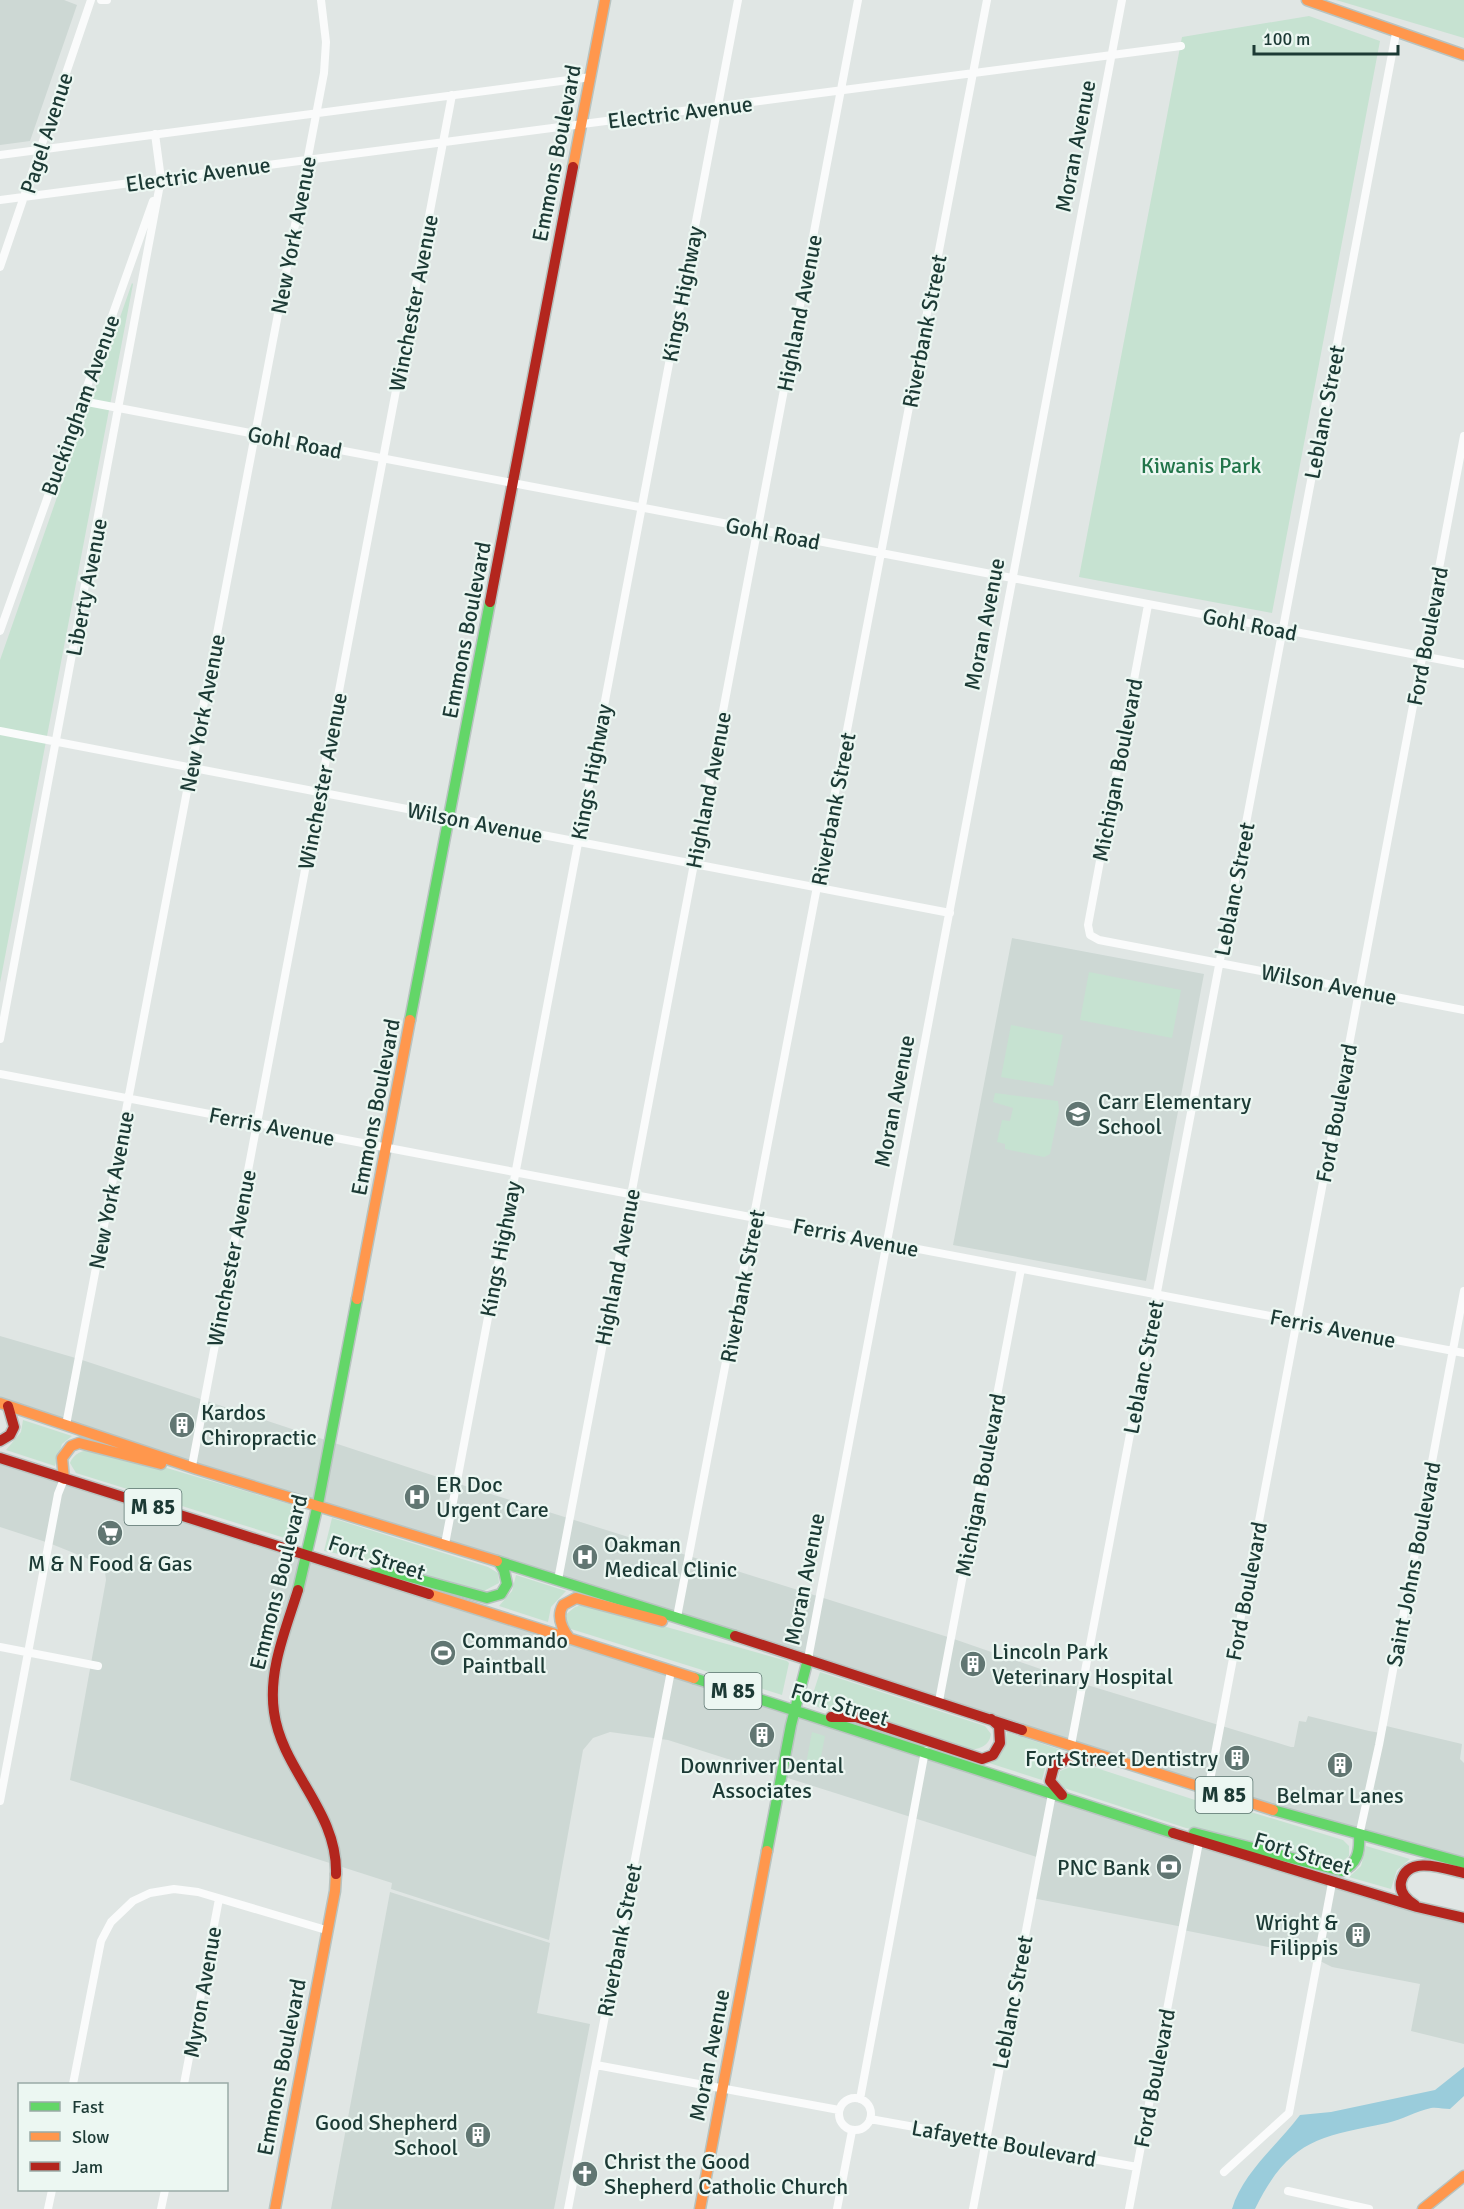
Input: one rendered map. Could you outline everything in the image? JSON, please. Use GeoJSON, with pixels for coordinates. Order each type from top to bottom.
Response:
{"type":"FeatureCollection","features":[{"type":"Feature","properties":{"kind":"main road","name":"Emmons Boulevard"},"geometry":{"type":"LineString","coordinates":[[275,2209],[336,1880],[334,1844],[325,1817],[279,1731],[273,1701],[275,1667],[307,1555],[318,1504],[605,0]]}},
{"type":"Feature","properties":{"kind":"main road"},"geometry":{"type":"LineString","coordinates":[[1307,0],[1464,55]]}},
{"type":"Feature","properties":{"kind":"main road"},"geometry":{"type":"LineString","coordinates":[[0,1441],[10,1435],[14,1427],[4,1405]]}},
{"type":"Feature","properties":{"kind":"main road","name":"Fort Street"},"geometry":{"type":"LineString","coordinates":[[4,1405],[693,1622],[1208,1791],[1359,1836],[1464,1863]]}},
{"type":"Feature","properties":{"kind":"main road"},"geometry":{"type":"LineString","coordinates":[[64,1479],[62,1458],[71,1446],[79,1443],[183,1470],[195,1467]]}},
{"type":"Feature","properties":{"kind":"main road","name":"Fort Street"},"geometry":{"type":"LineString","coordinates":[[0,1458],[367,1574],[557,1630],[570,1639],[926,1750],[1199,1842],[1417,1907],[1464,1918]]}},
{"type":"Feature","properties":{"kind":"main road"},"geometry":{"type":"LineString","coordinates":[[367,1574],[392,1572],[478,1598],[493,1599],[502,1593],[507,1584],[508,1574],[499,1562]]}},
{"type":"Feature","properties":{"kind":"main road"},"geometry":{"type":"LineString","coordinates":[[557,1630],[560,1608],[566,1602],[576,1598],[672,1624],[693,1622]]}},
{"type":"Feature","properties":{"kind":"main road","name":"Moran Avenue"},"geometry":{"type":"LineString","coordinates":[[700,2209],[795,1710],[808,1659]]}},
{"type":"Feature","properties":{"kind":"main road"},"geometry":{"type":"LineString","coordinates":[[817,1717],[856,1717],[982,1759],[993,1756],[1001,1744],[1002,1736],[999,1726],[987,1717]]}},
{"type":"Feature","properties":{"kind":"main road"},"geometry":{"type":"LineString","coordinates":[[1070,1800],[1050,1781],[1052,1767],[1067,1757],[1078,1756],[1196,1794],[1208,1791]]}},
{"type":"Feature","properties":{"kind":"main road"},"geometry":{"type":"LineString","coordinates":[[1163,1830],[1215,1837],[1317,1867],[1342,1871],[1350,1867],[1358,1857],[1359,1836]]}},
{"type":"Feature","properties":{"kind":"main road"},"geometry":{"type":"LineString","coordinates":[[1417,1907],[1405,1898],[1401,1888],[1404,1876],[1410,1869],[1428,1865],[1464,1873]]}},
{"type":"Feature","properties":{"kind":"main road"},"geometry":{"type":"LineString","coordinates":[[1424,2209],[1464,2176]]}},
{"type":"Feature","properties":{"kind":"street","name":"Pagel Avenue"},"geometry":{"type":"LineString","coordinates":[[0,267],[91,0]]}},
{"type":"Feature","properties":{"kind":"street"},"geometry":{"type":"LineString","coordinates":[[101,0],[107,0]]}},
{"type":"Feature","properties":{"kind":"street","name":"New York Avenue"},"geometry":{"type":"LineString","coordinates":[[66,1425],[308,159],[325,58],[325,20],[321,0]]}},
{"type":"Feature","properties":{"kind":"street","name":"Kings Highway"},"geometry":{"type":"LineString","coordinates":[[445,1544],[738,0]]}},
{"type":"Feature","properties":{"kind":"street","name":"Highland Avenue"},"geometry":{"type":"LineString","coordinates":[[558,1580],[858,0]]}},
{"type":"Feature","properties":{"kind":"street","name":"Riverbank Street"},"geometry":{"type":"LineString","coordinates":[[677,1617],[987,0]]}},
{"type":"Feature","properties":{"kind":"street","name":"Moran Avenue"},"geometry":{"type":"LineString","coordinates":[[808,1659],[1122,0]]}},
{"type":"Feature","properties":{"kind":"street","name":"Leblanc Street"},"geometry":{"type":"LineString","coordinates":[[1071,1745],[1396,33]]}},
{"type":"Feature","properties":{"kind":"street","name":"Electric Avenue"},"geometry":{"type":"LineString","coordinates":[[0,200],[1181,46]]}},
{"type":"Feature","properties":{"kind":"street","name":"Electric Avenue"},"geometry":{"type":"LineString","coordinates":[[0,154],[591,77]]}},
{"type":"Feature","properties":{"kind":"street","name":"Winchester Avenue"},"geometry":{"type":"LineString","coordinates":[[195,1467],[257,1123],[452,95]]}},
{"type":"Feature","properties":{"kind":"street","name":"Liberty Avenue"},"geometry":{"type":"LineString","coordinates":[[0,1039],[120,408],[161,179],[155,134]]}},
{"type":"Feature","properties":{"kind":"street","name":"Buckingham Avenue"},"geometry":{"type":"LineString","coordinates":[[0,631],[161,179]]}},
{"type":"Feature","properties":{"kind":"street","name":"Gohl Road"},"geometry":{"type":"LineString","coordinates":[[82,401],[1464,664]]}},
{"type":"Feature","properties":{"kind":"street","name":"Ford Boulevard"},"geometry":{"type":"LineString","coordinates":[[1208,1791],[1464,436]]}},
{"type":"Feature","properties":{"kind":"street","name":"Michigan Boulevard"},"geometry":{"type":"LineString","coordinates":[[1090,935],[1088,925],[1148,605]]}},
{"type":"Feature","properties":{"kind":"street","name":"Wilson Avenue"},"geometry":{"type":"LineString","coordinates":[[0,730],[950,913]]}},
{"type":"Feature","properties":{"kind":"street","name":"Wilson Avenue"},"geometry":{"type":"LineString","coordinates":[[1090,935],[1099,940],[1464,1010]]}},
{"type":"Feature","properties":{"kind":"street","name":"Ferris Avenue"},"geometry":{"type":"LineString","coordinates":[[0,1074],[1464,1353]]}},
{"type":"Feature","properties":{"kind":"street","name":"Michigan Boulevard"},"geometry":{"type":"LineString","coordinates":[[939,1701],[1021,1269]]}},
{"type":"Feature","properties":{"kind":"street","name":"Saint Johns Boulevard"},"geometry":{"type":"LineString","coordinates":[[1359,1836],[1377,1754],[1464,1291]]}},
{"type":"Feature","properties":{"kind":"street"},"geometry":{"type":"LineString","coordinates":[[0,1801],[58,1494],[64,1479]]}},
{"type":"Feature","properties":{"kind":"street"},"geometry":{"type":"LineString","coordinates":[[0,1647],[98,1666]]}},
{"type":"Feature","properties":{"kind":"street","name":"Riverbank Street"},"geometry":{"type":"LineString","coordinates":[[568,2209],[671,1671]]}},
{"type":"Feature","properties":{"kind":"street"},"geometry":{"type":"LineString","coordinates":[[860,2099],[926,1750]]}},
{"type":"Feature","properties":{"kind":"street","name":"Leblanc Street"},"geometry":{"type":"LineString","coordinates":[[973,2209],[1052,1794]]}},
{"type":"Feature","properties":{"kind":"street","name":"Ford Boulevard"},"geometry":{"type":"LineString","coordinates":[[1129,2209],[1199,1842]]}},
{"type":"Feature","properties":{"kind":"street"},"geometry":{"type":"LineString","coordinates":[[1224,2172],[1289,2113],[1332,1882]]}},
{"type":"Feature","properties":{"kind":"street"},"geometry":{"type":"LineString","coordinates":[[72,2083],[101,1941],[111,1922],[133,1901],[162,1890],[186,1890],[326,1930]]}},
{"type":"Feature","properties":{"kind":"street","name":"Myron Avenue"},"geometry":{"type":"LineString","coordinates":[[184,2083],[219,1899]]}},
{"type":"Feature","properties":{"kind":"street"},"geometry":{"type":"LineString","coordinates":[[596,2065],[839,2110]]}},
{"type":"Feature","properties":{"kind":"street"},"geometry":{"type":"LineString","coordinates":[[848,2099],[860,2099],[870,2107],[870,2119],[862,2129],[852,2131],[843,2126],[839,2110],[848,2099]]}},
{"type":"Feature","properties":{"kind":"street","name":"Lafayette Boulevard"},"geometry":{"type":"LineString","coordinates":[[870,2119],[1137,2167]]}},
{"type":"Feature","properties":{"kind":"street"},"geometry":{"type":"LineString","coordinates":[[837,2209],[852,2131]]}},
{"type":"Feature","properties":{"kind":"street"},"geometry":{"type":"LineString","coordinates":[[48,2209],[52,2191]]}},
{"type":"Feature","properties":{"kind":"street"},"geometry":{"type":"LineString","coordinates":[[161,2209],[165,2191]]}},
{"type":"Feature","properties":{"kind":"street"},"geometry":{"type":"LineString","coordinates":[[1288,2191],[1369,2209]]}},
{"type":"Feature","properties":{"kind":"shaded area"},"geometry":{"type":"Polygon","coordinates":[[[0,0],[64,0],[77,5],[30,141],[0,145],[0,0]]]}},
{"type":"Feature","properties":{"kind":"shaded area","name":"Carr Elementary School"},"geometry":{"type":"Polygon","coordinates":[[[1012,938],[1204,974],[1146,1281],[953,1245],[1012,938]]]}},
{"type":"Feature","properties":{"kind":"shaded area"},"geometry":{"type":"Polygon","coordinates":[[[0,1336],[79,1359],[456,1483],[951,1638],[1084,1684],[1291,1747],[1294,1747],[1299,1721],[1306,1722],[1308,1716],[1381,1733],[1382,1725],[1462,1744],[1460,1759],[1464,1763],[1464,1863],[1426,1854],[0,1403],[0,1336]]]}},
{"type":"Feature","properties":{"kind":"shaded area"},"geometry":{"type":"Polygon","coordinates":[[[0,1458],[1052,1794],[1464,1918],[1464,2044],[1411,2031],[1420,1984],[1332,1967],[1308,1955],[1183,1930],[1183,1927],[1032,1898],[1040,1858],[668,1740],[610,1732],[593,1738],[583,1750],[549,1940],[391,1889],[392,1883],[70,1780],[106,1580],[105,1572],[101,1564],[49,1543],[0,1527],[0,1458]]]}},
{"type":"Feature","properties":{"kind":"shaded area"},"geometry":{"type":"Polygon","coordinates":[[[390,1892],[550,1943],[537,2013],[590,2024],[554,2209],[331,2209],[390,1892]]]}},
{"type":"Feature","properties":{"kind":"green space"},"geometry":{"type":"Polygon","coordinates":[[[1336,0],[1464,0],[1464,38],[1336,0]]]}},
{"type":"Feature","properties":{"kind":"green space","name":"Kiwanis Park"},"geometry":{"type":"Polygon","coordinates":[[[1309,16],[1380,41],[1272,613],[1079,577],[1182,37],[1309,16]]]}},
{"type":"Feature","properties":{"kind":"green space"},"geometry":{"type":"Polygon","coordinates":[[[133,284],[0,983],[0,660],[133,284]]]}},
{"type":"Feature","properties":{"kind":"green space"},"geometry":{"type":"Polygon","coordinates":[[[1089,972],[1181,990],[1172,1038],[1080,1020],[1089,972]]]}},
{"type":"Feature","properties":{"kind":"green space"},"geometry":{"type":"Polygon","coordinates":[[[1011,1025],[1063,1035],[1053,1086],[1001,1077],[1011,1025]]]}},
{"type":"Feature","properties":{"kind":"green space"},"geometry":{"type":"Polygon","coordinates":[[[995,1093],[1058,1101],[1059,1110],[1050,1154],[1044,1157],[1005,1149],[1005,1144],[997,1142],[1002,1120],[1010,1121],[1013,1108],[993,1102],[995,1093]]]}},
{"type":"Feature","properties":{"kind":"green space"},"geometry":{"type":"Polygon","coordinates":[[[23,1420],[72,1436],[62,1444],[55,1466],[6,1450],[21,1432],[23,1420]]]}},
{"type":"Feature","properties":{"kind":"green space"},"geometry":{"type":"Polygon","coordinates":[[[91,1449],[102,1449],[299,1507],[291,1540],[76,1473],[70,1463],[79,1453],[91,1449]]]}},
{"type":"Feature","properties":{"kind":"green space"},"geometry":{"type":"Polygon","coordinates":[[[332,1518],[488,1567],[498,1573],[499,1583],[480,1593],[460,1590],[365,1559],[324,1551],[332,1518]]]}},
{"type":"Feature","properties":{"kind":"green space"},"geometry":{"type":"Polygon","coordinates":[[[516,1575],[566,1591],[551,1607],[548,1622],[499,1606],[512,1591],[516,1575]]]}},
{"type":"Feature","properties":{"kind":"green space"},"geometry":{"type":"Polygon","coordinates":[[[585,1604],[787,1661],[789,1663],[782,1695],[571,1629],[567,1626],[564,1616],[575,1607],[585,1604]]]}},
{"type":"Feature","properties":{"kind":"green space"},"geometry":{"type":"Polygon","coordinates":[[[820,1672],[985,1726],[991,1734],[990,1738],[983,1746],[967,1750],[856,1714],[822,1709],[810,1703],[820,1672]]]}},
{"type":"Feature","properties":{"kind":"green space"},"geometry":{"type":"Polygon","coordinates":[[[812,1732],[825,1736],[819,1767],[806,1764],[812,1732]]]}},
{"type":"Feature","properties":{"kind":"green space"},"geometry":{"type":"Polygon","coordinates":[[[1007,1732],[1061,1750],[1046,1765],[1042,1780],[989,1763],[1005,1743],[1007,1732]]]}},
{"type":"Feature","properties":{"kind":"green space"},"geometry":{"type":"Polygon","coordinates":[[[1081,1763],[1195,1800],[1228,1805],[1343,1840],[1349,1846],[1349,1856],[1340,1863],[1330,1866],[1217,1834],[1186,1828],[1064,1788],[1058,1780],[1060,1771],[1081,1763]]]}},
{"type":"Feature","properties":{"kind":"green space"},"geometry":{"type":"Polygon","coordinates":[[[1366,1846],[1410,1859],[1397,1870],[1391,1889],[1349,1877],[1361,1866],[1366,1846]]]}},
{"type":"Feature","properties":{"kind":"water"},"geometry":{"type":"Polygon","coordinates":[[[1464,2067],[1464,2096],[1450,2109],[1425,2109],[1393,2122],[1342,2133],[1308,2145],[1280,2168],[1255,2209],[1232,2209],[1244,2183],[1300,2115],[1331,2112],[1435,2090],[1464,2067]]]}},
{"type":"Feature","properties":{"kind":"traffic: fast"},"geometry":{"type":"LineString","coordinates":[[410,1020],[490,602]]}},
{"type":"Feature","properties":{"kind":"traffic: fast"},"geometry":{"type":"LineString","coordinates":[[298,1590],[318,1504],[357,1299]]}},
{"type":"Feature","properties":{"kind":"traffic: fast"},"geometry":{"type":"LineString","coordinates":[[497,1561],[735,1636]]}},
{"type":"Feature","properties":{"kind":"traffic: fast"},"geometry":{"type":"LineString","coordinates":[[374,1573],[392,1572],[487,1598],[501,1594],[507,1584],[504,1570],[499,1562]]}},
{"type":"Feature","properties":{"kind":"traffic: fast"},"geometry":{"type":"LineString","coordinates":[[767,1851],[791,1725],[808,1659]]}},
{"type":"Feature","properties":{"kind":"traffic: fast"},"geometry":{"type":"LineString","coordinates":[[694,1678],[1173,1833]]}},
{"type":"Feature","properties":{"kind":"traffic: fast"},"geometry":{"type":"LineString","coordinates":[[1273,1810],[1464,1863]]}},
{"type":"Feature","properties":{"kind":"traffic: fast"},"geometry":{"type":"LineString","coordinates":[[1194,1833],[1342,1871],[1351,1865],[1356,1857],[1359,1836]]}},
{"type":"Feature","properties":{"kind":"traffic: slow"},"geometry":{"type":"LineString","coordinates":[[573,167],[605,0]]}},
{"type":"Feature","properties":{"kind":"traffic: slow"},"geometry":{"type":"LineString","coordinates":[[1307,0],[1464,55]]}},
{"type":"Feature","properties":{"kind":"traffic: slow"},"geometry":{"type":"LineString","coordinates":[[357,1299],[410,1020]]}},
{"type":"Feature","properties":{"kind":"traffic: slow"},"geometry":{"type":"LineString","coordinates":[[0,1403],[197,1469],[497,1561]]}},
{"type":"Feature","properties":{"kind":"traffic: slow"},"geometry":{"type":"LineString","coordinates":[[64,1479],[62,1458],[71,1446],[79,1443],[161,1464]]}},
{"type":"Feature","properties":{"kind":"traffic: slow"},"geometry":{"type":"LineString","coordinates":[[429,1594],[694,1678]]}},
{"type":"Feature","properties":{"kind":"traffic: slow"},"geometry":{"type":"LineString","coordinates":[[570,1639],[562,1627],[560,1614],[563,1605],[576,1598],[662,1621]]}},
{"type":"Feature","properties":{"kind":"traffic: slow"},"geometry":{"type":"LineString","coordinates":[[1022,1730],[1273,1810]]}},
{"type":"Feature","properties":{"kind":"traffic: slow"},"geometry":{"type":"LineString","coordinates":[[700,2209],[767,1851]]}},
{"type":"Feature","properties":{"kind":"traffic: slow"},"geometry":{"type":"LineString","coordinates":[[275,2209],[335,1891],[336,1874]]}},
{"type":"Feature","properties":{"kind":"traffic: slow"},"geometry":{"type":"LineString","coordinates":[[1423,2209],[1464,2176]]}},
{"type":"Feature","properties":{"kind":"traffic: jam"},"geometry":{"type":"LineString","coordinates":[[490,602],[573,167]]}},
{"type":"Feature","properties":{"kind":"traffic: jam"},"geometry":{"type":"LineString","coordinates":[[0,1441],[10,1435],[14,1427],[8,1406]]}},
{"type":"Feature","properties":{"kind":"traffic: jam"},"geometry":{"type":"LineString","coordinates":[[0,1458],[429,1594]]}},
{"type":"Feature","properties":{"kind":"traffic: jam"},"geometry":{"type":"LineString","coordinates":[[298,1590],[276,1665],[274,1712],[287,1753],[328,1830],[334,1851],[336,1874]]}},
{"type":"Feature","properties":{"kind":"traffic: jam"},"geometry":{"type":"LineString","coordinates":[[735,1636],[1022,1730]]}},
{"type":"Feature","properties":{"kind":"traffic: jam"},"geometry":{"type":"LineString","coordinates":[[831,1717],[856,1717],[982,1759],[993,1755],[1000,1743],[999,1726],[991,1719]]}},
{"type":"Feature","properties":{"kind":"traffic: jam"},"geometry":{"type":"LineString","coordinates":[[1062,1795],[1050,1781],[1054,1766],[1071,1757],[1093,1761]]}},
{"type":"Feature","properties":{"kind":"traffic: jam"},"geometry":{"type":"LineString","coordinates":[[1173,1833],[1417,1907],[1464,1918]]}},
{"type":"Feature","properties":{"kind":"traffic: jam"},"geometry":{"type":"LineString","coordinates":[[1415,1905],[1404,1896],[1401,1890],[1401,1882],[1405,1873],[1411,1868],[1428,1866],[1464,1873]]}},
{"type":"Feature","properties":{"kind":"place","name":"Carr Elementary School"},"geometry":{"type":"Point","coordinates":[1078,1114]}},
{"type":"Feature","properties":{"kind":"place","name":"Kardos Chiropractic"},"geometry":{"type":"Point","coordinates":[182,1425]}},
{"type":"Feature","properties":{"kind":"place","name":"ER Doc Urgent Care"},"geometry":{"type":"Point","coordinates":[417,1497]}},
{"type":"Feature","properties":{"kind":"place","name":"M & N Food & Gas"},"geometry":{"type":"Point","coordinates":[110,1533]}},
{"type":"Feature","properties":{"kind":"place","name":"Oakman Medical Clinic"},"geometry":{"type":"Point","coordinates":[585,1557]}},
{"type":"Feature","properties":{"kind":"place","name":"Commando Paintball"},"geometry":{"type":"Point","coordinates":[443,1653]}},
{"type":"Feature","properties":{"kind":"place","name":"Lincoln Park Veterinary Hospital"},"geometry":{"type":"Point","coordinates":[973,1664]}},
{"type":"Feature","properties":{"kind":"place","name":"Downriver Dental Associates"},"geometry":{"type":"Point","coordinates":[762,1735]}},
{"type":"Feature","properties":{"kind":"place","name":"Fort Street Dentistry"},"geometry":{"type":"Point","coordinates":[1237,1758]}},
{"type":"Feature","properties":{"kind":"place","name":"Belmar Lanes"},"geometry":{"type":"Point","coordinates":[1340,1765]}},
{"type":"Feature","properties":{"kind":"place","name":"PNC Bank"},"geometry":{"type":"Point","coordinates":[1169,1867]}},
{"type":"Feature","properties":{"kind":"place","name":"Wright & Filippis"},"geometry":{"type":"Point","coordinates":[1358,1935]}},
{"type":"Feature","properties":{"kind":"place","name":"Good Shepherd School"},"geometry":{"type":"Point","coordinates":[478,2135]}},
{"type":"Feature","properties":{"kind":"place","name":"Christ the Good Shepherd Catholic Church"},"geometry":{"type":"Point","coordinates":[585,2174]}}]}
